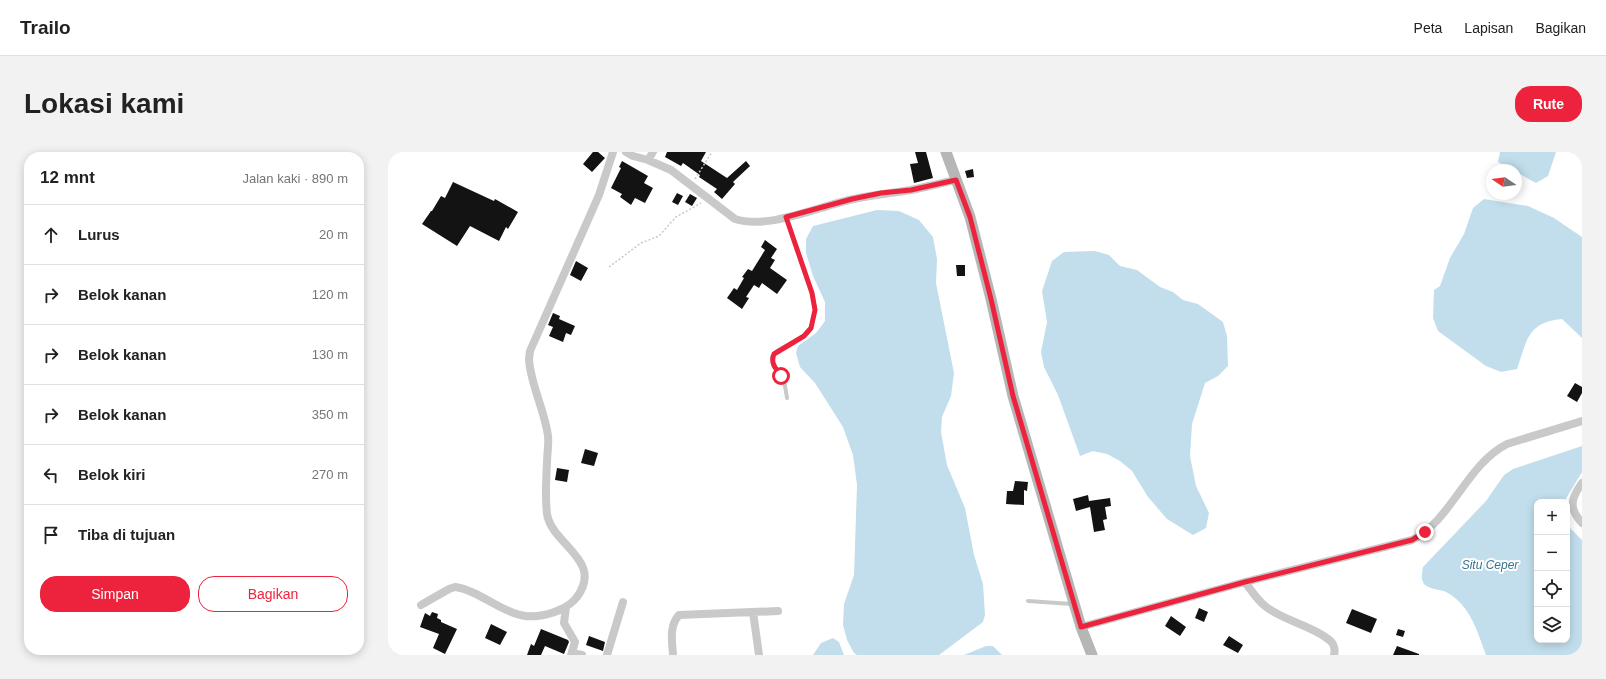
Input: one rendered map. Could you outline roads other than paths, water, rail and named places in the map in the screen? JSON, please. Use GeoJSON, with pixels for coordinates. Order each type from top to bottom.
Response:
{"type":"FeatureCollection","features":[{"type":"Feature","properties":{"kind":"street"},"geometry":{"type":"LineString","coordinates":[[421,604],[455,587],[492,601],[507,610],[522,615],[536,616],[566,607],[575,600],[580,593],[584,582],[585,572],[581,561],[552,526],[548,518],[546,480],[548,437],[529,359],[530,351],[599,195],[613,152]]}},
{"type":"Feature","properties":{"kind":"street"},"geometry":{"type":"LineString","coordinates":[[626,152],[671,170],[735,219],[746,222],[766,222],[852,199],[881,193],[911,190],[956,180]]}},
{"type":"Feature","properties":{"kind":"street"},"geometry":{"type":"LineString","coordinates":[[648,160],[653,152]]}},
{"type":"Feature","properties":{"kind":"street"},"geometry":{"type":"LineString","coordinates":[[946,152],[970,217],[991,299],[1013,396],[1081,627],[1092,655]]}},
{"type":"Feature","properties":{"kind":"street"},"geometry":{"type":"LineString","coordinates":[[1081,627],[1245,582],[1412,540],[1435,522],[1485,460],[1497,449],[1506,444],[1582,421]]}},
{"type":"Feature","properties":{"kind":"street"},"geometry":{"type":"LineString","coordinates":[[1582,483],[1574,496],[1572,505],[1574,512],[1582,523]]}},
{"type":"Feature","properties":{"kind":"street"},"geometry":{"type":"LineString","coordinates":[[1245,582],[1264,605],[1274,612],[1306,626],[1329,639],[1334,648],[1334,655]]}},
{"type":"Feature","properties":{"kind":"street"},"geometry":{"type":"LineString","coordinates":[[607,655],[622,602]]}},
{"type":"Feature","properties":{"kind":"street"},"geometry":{"type":"LineString","coordinates":[[566,607],[564,623],[565,627],[574,639],[571,654],[582,655]]}},
{"type":"Feature","properties":{"kind":"street"},"geometry":{"type":"LineString","coordinates":[[673,655],[671,634],[676,619],[679,615],[778,611]]}},
{"type":"Feature","properties":{"kind":"street"},"geometry":{"type":"LineString","coordinates":[[753,612],[759,655]]}},
{"type":"Feature","properties":{"kind":"lane"},"geometry":{"type":"LineString","coordinates":[[786,217],[812,293],[815,310],[811,328],[804,336],[777,351],[772,357],[773,364],[784,380],[787,398]]}},
{"type":"Feature","properties":{"kind":"lane"},"geometry":{"type":"LineString","coordinates":[[1028,601],[1075,604]]}},
{"type":"Feature","properties":{"kind":"water"},"geometry":{"type":"Polygon","coordinates":[[[1500,152],[1556,152],[1548,176],[1536,183],[1522,175],[1522,164],[1502,164],[1498,162],[1500,152]]]}},
{"type":"Feature","properties":{"kind":"water"},"geometry":{"type":"Polygon","coordinates":[[[1484,199],[1528,206],[1554,218],[1582,237],[1582,338],[1562,319],[1542,324],[1535,329],[1526,342],[1517,369],[1501,372],[1486,366],[1438,331],[1433,318],[1434,290],[1440,286],[1450,258],[1464,234],[1473,208],[1484,199]]]}},
{"type":"Feature","properties":{"kind":"water"},"geometry":{"type":"Polygon","coordinates":[[[877,210],[899,211],[919,220],[933,237],[937,259],[936,283],[954,373],[951,396],[942,417],[941,432],[947,465],[965,508],[974,555],[983,584],[985,615],[983,622],[939,655],[857,655],[854,653],[847,640],[843,625],[844,604],[854,575],[857,485],[853,455],[843,427],[815,383],[800,367],[796,353],[798,346],[816,333],[825,321],[825,302],[813,276],[806,253],[806,239],[813,226],[877,210]]]}},
{"type":"Feature","properties":{"kind":"water"},"geometry":{"type":"Polygon","coordinates":[[[1095,251],[1109,255],[1120,266],[1137,270],[1160,287],[1173,292],[1183,300],[1198,304],[1223,322],[1227,336],[1228,366],[1218,376],[1205,383],[1192,424],[1190,456],[1196,486],[1209,513],[1206,528],[1193,535],[1167,519],[1148,497],[1132,471],[1120,461],[1107,454],[1093,451],[1080,456],[1058,395],[1044,367],[1041,352],[1047,322],[1042,291],[1052,261],[1064,252],[1095,251]]]}},
{"type":"Feature","properties":{"kind":"water","name":"Situ Ceper"},"geometry":{"type":"Polygon","coordinates":[[[1582,446],[1582,472],[1566,499],[1534,499],[1534,643],[1570,643],[1570,528],[1582,540],[1582,655],[1486,655],[1472,620],[1462,605],[1448,593],[1430,588],[1423,583],[1423,567],[1486,501],[1504,475],[1513,469],[1582,446]]]}},
{"type":"Feature","properties":{"kind":"water"},"geometry":{"type":"Polygon","coordinates":[[[833,638],[839,642],[844,655],[813,655],[821,643],[833,638]]]}},
{"type":"Feature","properties":{"kind":"water"},"geometry":{"type":"Polygon","coordinates":[[[986,646],[993,646],[1002,655],[964,655],[986,646]]]}}]}
